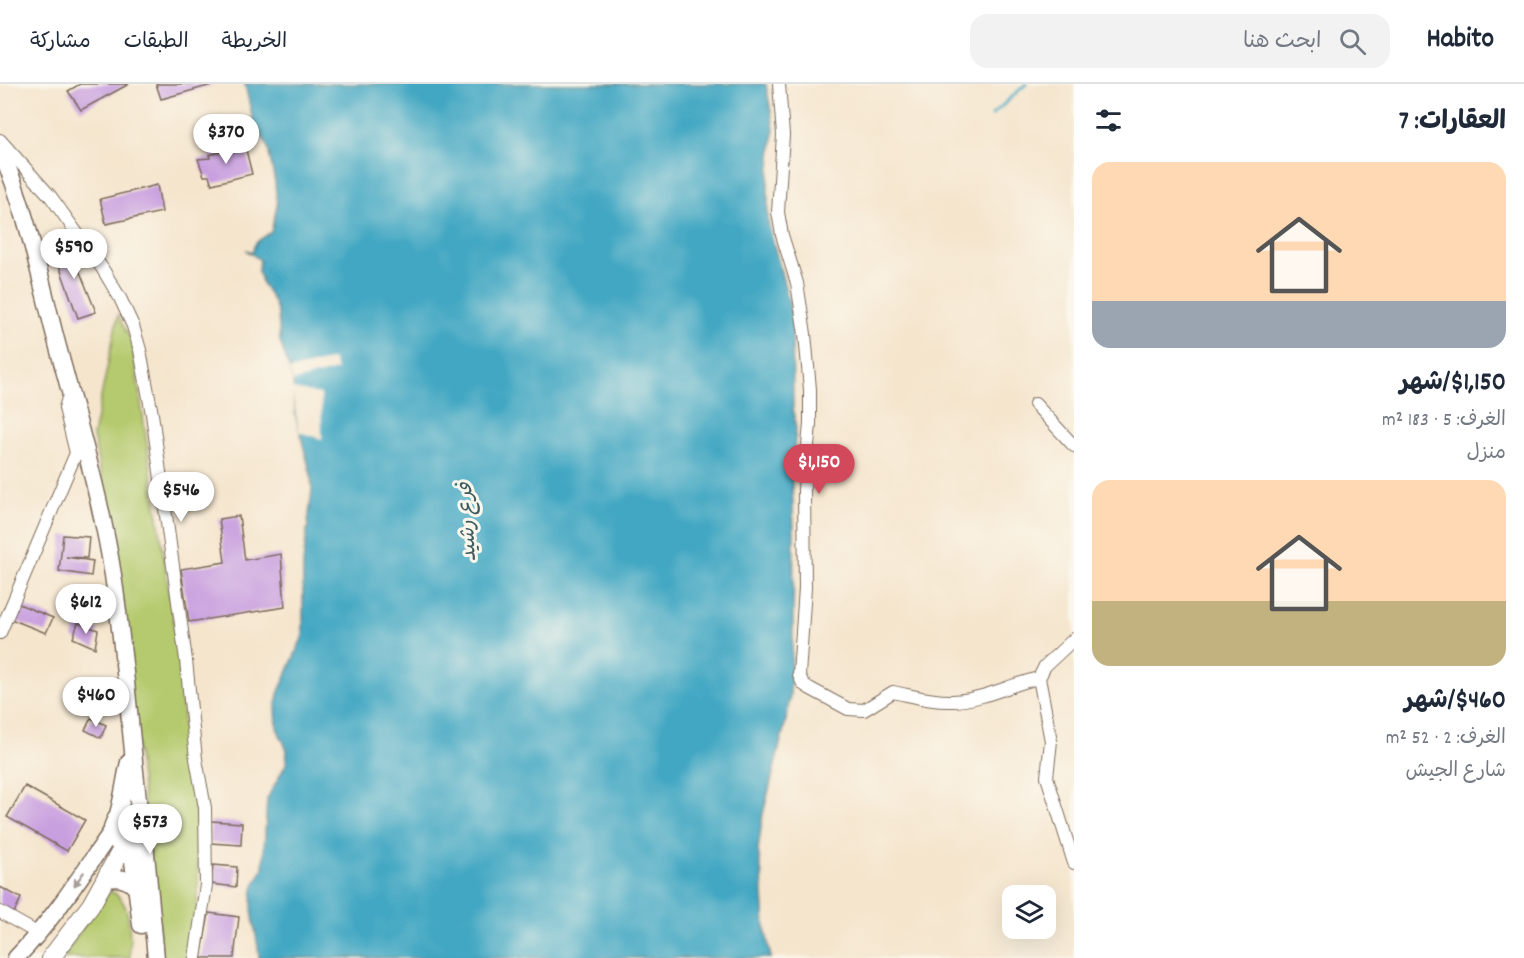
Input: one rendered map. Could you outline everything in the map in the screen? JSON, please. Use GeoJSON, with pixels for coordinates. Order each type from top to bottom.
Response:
{"type":"FeatureCollection","features":[{"type":"Feature","properties":{"kind":"highway"},"geometry":{"type":"LineString","coordinates":[[51,958],[80,921],[135,836]]}},
{"type":"Feature","properties":{"kind":"main road"},"geometry":{"type":"LineString","coordinates":[[2,158],[34,253],[101,512],[113,574],[132,749],[136,888],[144,958]]}},
{"type":"Feature","properties":{"kind":"main road"},"geometry":{"type":"LineString","coordinates":[[132,749],[114,824],[116,840],[135,836]]}},
{"type":"Feature","properties":{"kind":"main road"},"geometry":{"type":"LineString","coordinates":[[16,958],[39,934],[114,824],[126,813],[136,815],[135,836],[156,958]]}},
{"type":"Feature","properties":{"kind":"main road"},"geometry":{"type":"LineString","coordinates":[[106,880],[125,879],[136,888]]}},
{"type":"Feature","properties":{"kind":"street"},"geometry":{"type":"LineString","coordinates":[[778,84],[783,135],[778,213],[782,235],[797,283],[805,333],[810,389],[810,424],[804,489],[805,588],[799,675],[801,680],[809,688],[848,709],[864,710],[893,692],[952,701],[977,697],[1023,681],[1040,678]]}},
{"type":"Feature","properties":{"kind":"street"},"geometry":{"type":"LineString","coordinates":[[0,140],[51,197],[102,268],[133,326],[140,350],[152,414],[186,660],[196,759],[205,808],[206,885],[195,958]]}},
{"type":"Feature","properties":{"kind":"street"},"geometry":{"type":"LineString","coordinates":[[0,633],[76,453],[65,408],[70,392]]}},
{"type":"Feature","properties":{"kind":"street"},"geometry":{"type":"LineString","coordinates":[[1035,404],[1074,446]]}},
{"type":"Feature","properties":{"kind":"street"},"geometry":{"type":"LineString","coordinates":[[1074,639],[1045,666],[1040,678],[1051,741],[1047,777],[1074,863]]}},
{"type":"Feature","properties":{"kind":"street"},"geometry":{"type":"LineString","coordinates":[[0,912],[39,934]]}},
{"type":"Feature","properties":{"kind":"green space"},"geometry":{"type":"Polygon","coordinates":[[[118,315],[132,343],[179,659],[185,750],[195,804],[199,850],[195,958],[162,958],[112,532],[93,436],[118,315]]]}},
{"type":"Feature","properties":{"kind":"green space"},"geometry":{"type":"Polygon","coordinates":[[[111,891],[124,903],[127,911],[130,958],[61,958],[97,906],[111,891]]]}},
{"type":"Feature","properties":{"kind":"water","name":"فرع رشيد"},"geometry":{"type":"Polygon","coordinates":[[[245,84],[766,84],[774,128],[768,186],[768,222],[792,314],[793,409],[796,428],[792,481],[794,531],[790,696],[763,814],[758,850],[765,928],[771,958],[259,958],[252,908],[253,890],[263,868],[267,799],[286,764],[287,750],[277,728],[276,707],[278,694],[303,636],[303,564],[312,490],[311,475],[295,414],[293,381],[280,341],[278,314],[258,271],[260,260],[246,250],[253,252],[257,242],[271,232],[277,206],[275,182],[267,144],[254,125],[245,84]]]}},
{"type":"Feature","properties":{"kind":"pier"},"geometry":{"type":"Polygon","coordinates":[[[333,359],[337,370],[293,381],[289,370],[333,359]]]}},
{"type":"Feature","properties":{"kind":"pier"},"geometry":{"type":"Polygon","coordinates":[[[292,389],[321,394],[322,439],[299,432],[292,389]]]}},
{"type":"Feature","properties":{"kind":"building"},"geometry":{"type":"Polygon","coordinates":[[[80,84],[129,84],[81,110],[68,91],[80,84]]]}},
{"type":"Feature","properties":{"kind":"building"},"geometry":{"type":"Polygon","coordinates":[[[156,84],[212,84],[212,85],[161,99],[156,84]]]}},
{"type":"Feature","properties":{"kind":"building"},"geometry":{"type":"Polygon","coordinates":[[[245,146],[252,174],[212,184],[209,176],[204,176],[198,159],[210,158],[209,155],[245,146]]]}},
{"type":"Feature","properties":{"kind":"building"},"geometry":{"type":"Polygon","coordinates":[[[157,185],[162,212],[106,224],[100,199],[157,185]]]}},
{"type":"Feature","properties":{"kind":"building"},"geometry":{"type":"Polygon","coordinates":[[[68,242],[96,312],[78,318],[52,246],[68,242]]]}},
{"type":"Feature","properties":{"kind":"building"},"geometry":{"type":"Polygon","coordinates":[[[239,516],[245,560],[281,554],[285,607],[189,622],[181,569],[225,562],[219,519],[239,516]]]}},
{"type":"Feature","properties":{"kind":"building"},"geometry":{"type":"Polygon","coordinates":[[[63,535],[89,537],[87,558],[66,557],[93,561],[91,576],[59,571],[63,535]]]}},
{"type":"Feature","properties":{"kind":"building"},"geometry":{"type":"Polygon","coordinates":[[[77,596],[94,602],[92,609],[96,615],[94,620],[72,612],[77,596]]]}},
{"type":"Feature","properties":{"kind":"building"},"geometry":{"type":"Polygon","coordinates":[[[14,602],[53,618],[46,633],[8,618],[14,602]]]}},
{"type":"Feature","properties":{"kind":"building"},"geometry":{"type":"Polygon","coordinates":[[[78,623],[98,630],[95,648],[73,638],[78,623]]]}},
{"type":"Feature","properties":{"kind":"building"},"geometry":{"type":"Polygon","coordinates":[[[91,718],[106,725],[101,738],[85,730],[91,718]]]}},
{"type":"Feature","properties":{"kind":"building"},"geometry":{"type":"Polygon","coordinates":[[[25,786],[85,820],[67,851],[7,817],[25,786]]]}},
{"type":"Feature","properties":{"kind":"building"},"geometry":{"type":"Polygon","coordinates":[[[211,821],[242,823],[241,845],[210,843],[211,821]]]}},
{"type":"Feature","properties":{"kind":"building"},"geometry":{"type":"Polygon","coordinates":[[[213,865],[237,867],[236,887],[211,884],[213,865]]]}},
{"type":"Feature","properties":{"kind":"building"},"geometry":{"type":"Polygon","coordinates":[[[0,887],[21,898],[13,915],[0,909],[0,887]]]}},
{"type":"Feature","properties":{"kind":"building"},"geometry":{"type":"Polygon","coordinates":[[[209,913],[239,917],[234,958],[201,958],[209,913]]]}},
{"type":"Feature","properties":{"kind":"waterway"},"geometry":{"type":"LineString","coordinates":[[992,115],[1026,84]]}}]}
